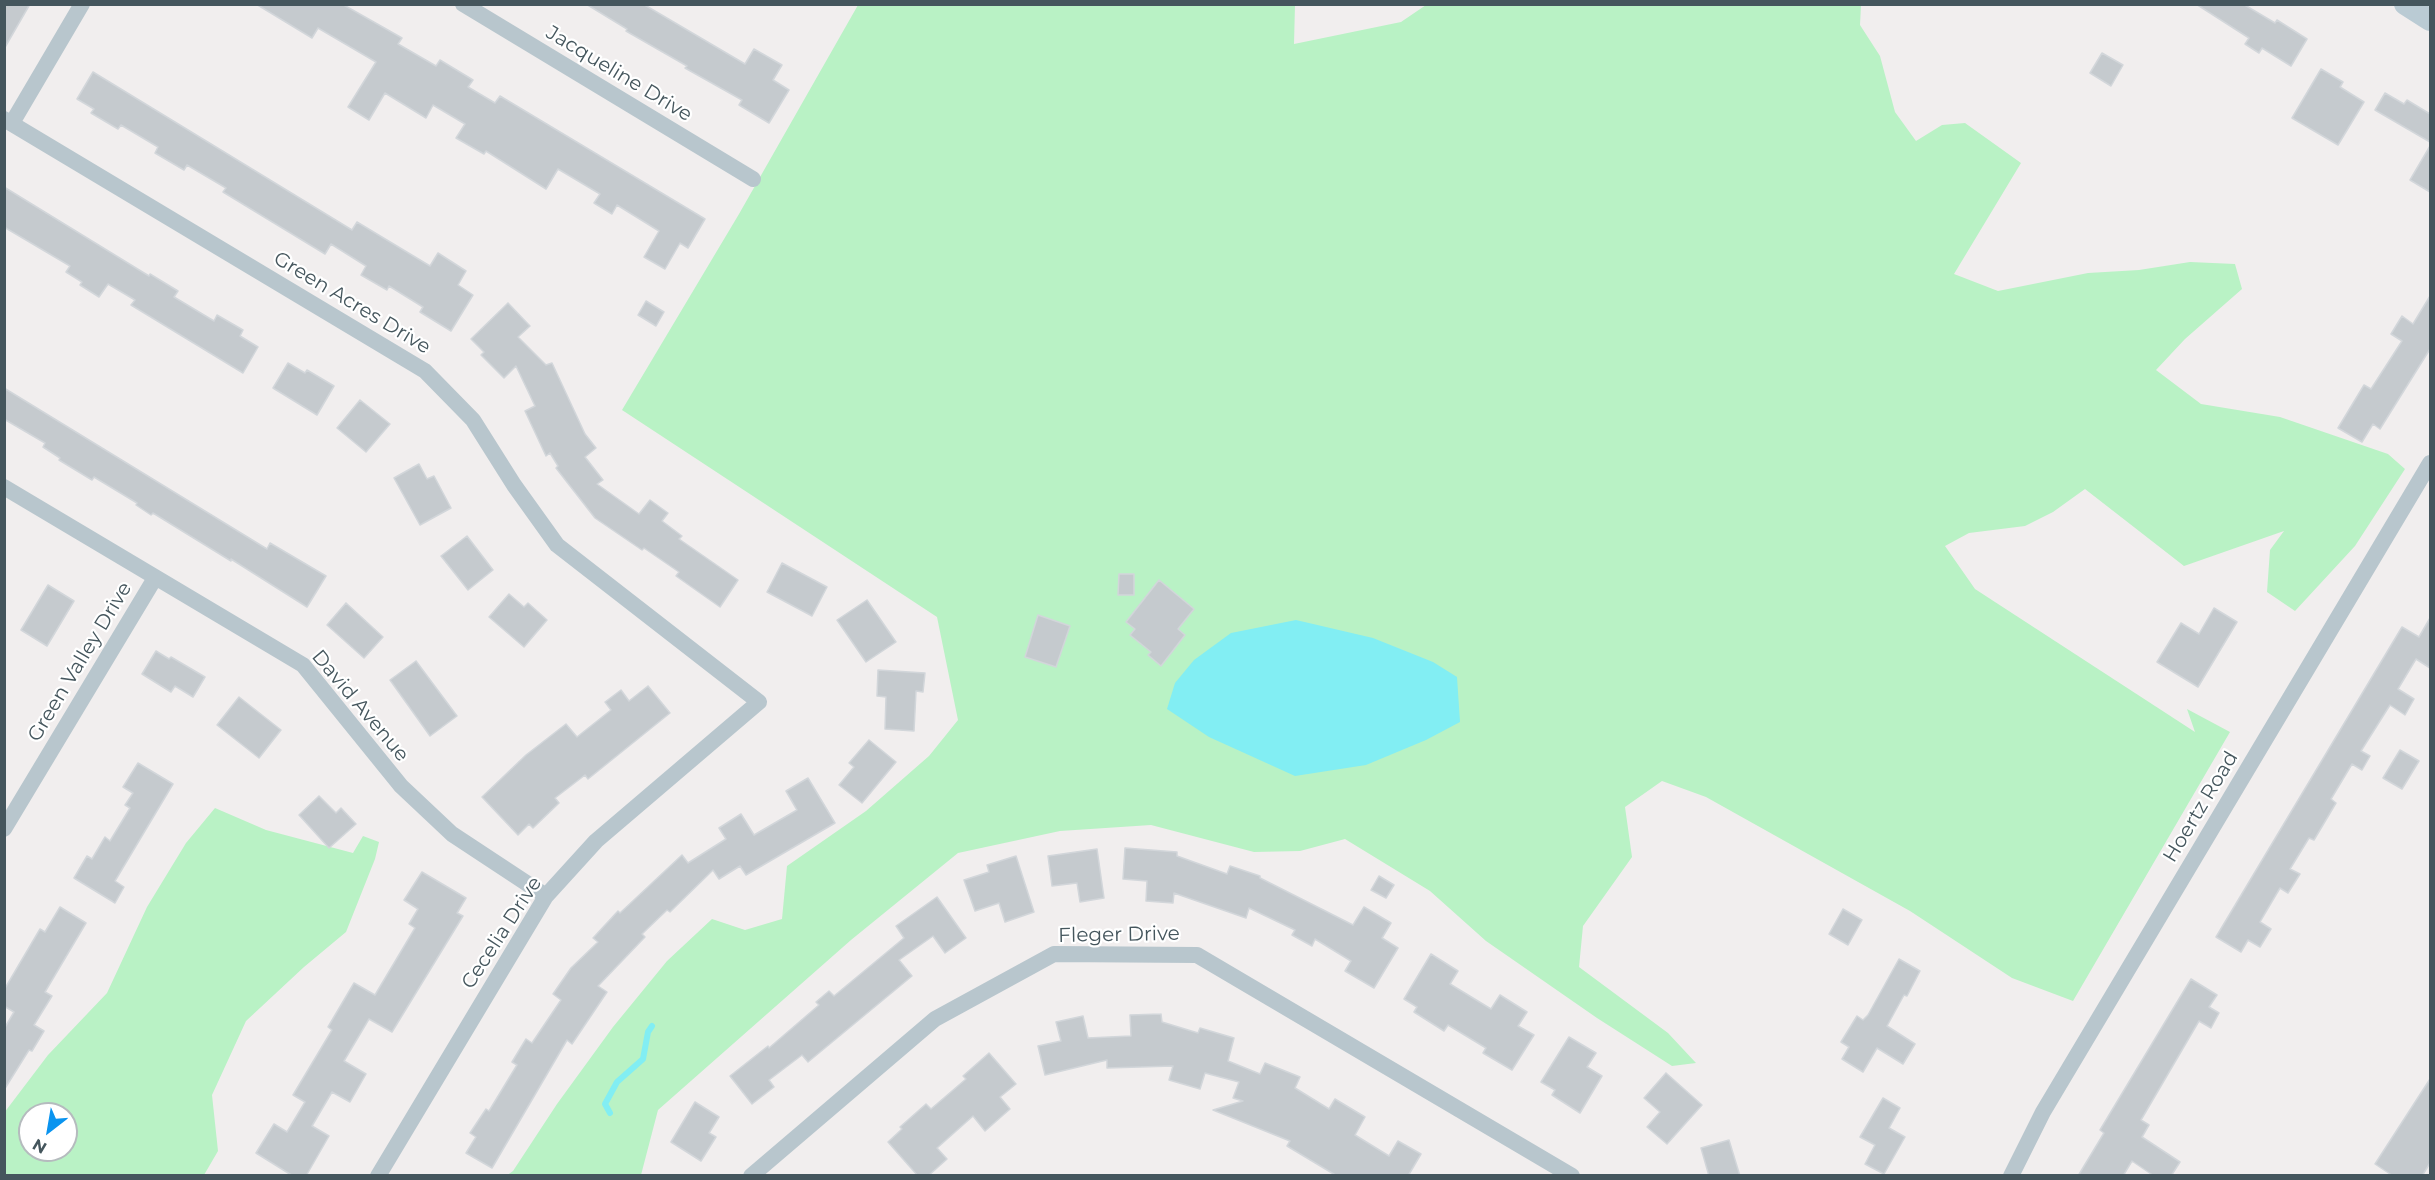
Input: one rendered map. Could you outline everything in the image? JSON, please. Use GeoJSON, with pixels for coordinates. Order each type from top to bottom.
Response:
{"type":"FeatureCollection","features":[{"type":"Feature","properties":{"kind":"street"},"geometry":{"type":"LineString","coordinates":[[8,121],[82,4]]}},
{"type":"Feature","properties":{"kind":"street","name":"Jacqueline Drive"},"geometry":{"type":"LineString","coordinates":[[463,4],[753,179]]}},
{"type":"Feature","properties":{"kind":"street"},"geometry":{"type":"LineString","coordinates":[[2405,4],[2430,20]]}},
{"type":"Feature","properties":{"kind":"street","name":"Green Acres Drive"},"geometry":{"type":"LineString","coordinates":[[8,121],[425,371],[473,420],[514,485],[557,545],[759,702]]}},
{"type":"Feature","properties":{"kind":"street","name":"Hoertz Road"},"geometry":{"type":"LineString","coordinates":[[2012,1176],[2049,1103],[2430,463]]}},
{"type":"Feature","properties":{"kind":"street","name":"David Avenue"},"geometry":{"type":"LineString","coordinates":[[4,487],[303,665],[401,786],[452,834],[546,896]]}},
{"type":"Feature","properties":{"kind":"street","name":"Green Valley Drive"},"geometry":{"type":"LineString","coordinates":[[4,829],[155,578]]}},
{"type":"Feature","properties":{"kind":"street","name":"Cecelia Drive"},"geometry":{"type":"LineString","coordinates":[[378,1176],[546,896],[596,841],[759,702]]}},
{"type":"Feature","properties":{"kind":"street","name":"Fleger Drive"},"geometry":{"type":"LineString","coordinates":[[751,1176],[935,1019],[1054,954],[1197,955],[1572,1176]]}},
{"type":"Feature","properties":{"kind":"green space"},"geometry":{"type":"Polygon","coordinates":[[[858,5],[1295,5],[1294,44],[1401,22],[1426,5],[1861,5],[1860,25],[1880,56],[1895,112],[1916,141],[1942,125],[1965,123],[2021,163],[1954,274],[1998,291],[2088,273],[2139,270],[2190,262],[2235,264],[2242,289],[2185,339],[2156,370],[2201,404],[2280,417],[2388,454],[2405,469],[2355,546],[2295,611],[2267,592],[2270,550],[2284,531],[2184,566],[2085,489],[2053,512],[2025,526],[1969,533],[1945,546],[1975,589],[2195,732],[2187,709],[2230,732],[2073,1001],[2012,978],[1910,911],[1706,797],[1662,781],[1625,807],[1632,857],[1583,926],[1579,967],[1668,1033],[1696,1063],[1672,1066],[1597,1018],[1486,941],[1430,891],[1345,839],[1300,851],[1254,852],[1151,825],[1060,831],[958,853],[851,940],[658,1110],[641,1175],[506,1176],[513,1171],[557,1104],[613,1027],[667,961],[712,919],[745,930],[782,919],[787,866],[866,811],[929,756],[958,720],[937,617],[622,410],[739,214],[858,5]]]}},
{"type":"Feature","properties":{"kind":"green space"},"geometry":{"type":"Polygon","coordinates":[[[215,808],[266,830],[353,853],[363,836],[379,842],[375,859],[346,932],[246,1021],[212,1095],[218,1151],[204,1175],[5,1175],[4,1113],[48,1055],[107,993],[147,907],[186,843],[215,808]]]}},
{"type":"Feature","properties":{"kind":"water"},"geometry":{"type":"Polygon","coordinates":[[[1296,620],[1373,638],[1433,662],[1457,677],[1460,722],[1426,740],[1366,765],[1295,776],[1209,737],[1167,709],[1175,683],[1194,660],[1231,633],[1296,620]]]}},
{"type":"Feature","properties":{"kind":"building"},"geometry":{"type":"Polygon","coordinates":[[[4,4],[30,4],[4,49],[4,4]]]}},
{"type":"Feature","properties":{"kind":"building"},"geometry":{"type":"Polygon","coordinates":[[[256,4],[342,4],[402,38],[398,44],[436,66],[440,60],[473,80],[468,87],[495,103],[500,96],[705,219],[688,248],[680,243],[665,269],[644,257],[659,231],[617,205],[612,214],[594,203],[600,194],[558,169],[546,189],[486,151],[484,154],[456,138],[465,124],[433,105],[426,118],[385,93],[369,120],[348,107],[376,62],[318,28],[312,38],[256,4]]]}},
{"type":"Feature","properties":{"kind":"building"},"geometry":{"type":"Polygon","coordinates":[[[586,4],[643,4],[745,64],[754,49],[782,65],[773,80],[789,90],[769,123],[739,105],[742,100],[685,68],[687,66],[626,31],[627,29],[586,4]]]}},
{"type":"Feature","properties":{"kind":"building"},"geometry":{"type":"Polygon","coordinates":[[[2196,4],[2243,4],[2275,23],[2277,20],[2307,39],[2291,66],[2262,48],[2259,53],[2245,44],[2249,38],[2196,4]]]}},
{"type":"Feature","properties":{"kind":"building"},"geometry":{"type":"Polygon","coordinates":[[[2102,53],[2123,65],[2111,86],[2090,73],[2102,53]]]}},
{"type":"Feature","properties":{"kind":"building"},"geometry":{"type":"Polygon","coordinates":[[[2321,69],[2343,82],[2340,87],[2364,102],[2338,145],[2292,118],[2321,69]]]}},
{"type":"Feature","properties":{"kind":"building"},"geometry":{"type":"Polygon","coordinates":[[[93,72],[352,230],[357,222],[430,266],[438,253],[466,271],[458,285],[473,295],[451,331],[420,312],[423,307],[389,286],[387,290],[361,275],[366,266],[331,244],[325,254],[223,192],[226,188],[187,165],[184,170],[155,153],[158,147],[121,125],[118,129],[91,113],[94,109],[77,99],[93,72]]]}},
{"type":"Feature","properties":{"kind":"building"},"geometry":{"type":"Polygon","coordinates":[[[2385,93],[2404,104],[2407,100],[2430,114],[2430,142],[2375,110],[2385,93]]]}},
{"type":"Feature","properties":{"kind":"building"},"geometry":{"type":"Polygon","coordinates":[[[2430,146],[2430,192],[2410,180],[2430,146]]]}},
{"type":"Feature","properties":{"kind":"building"},"geometry":{"type":"Polygon","coordinates":[[[4,187],[149,276],[150,274],[178,291],[174,297],[214,321],[217,315],[243,330],[240,336],[258,347],[243,373],[131,305],[135,300],[108,284],[99,297],[80,285],[82,282],[66,272],[70,266],[4,227],[4,187]]]}},
{"type":"Feature","properties":{"kind":"building"},"geometry":{"type":"Polygon","coordinates":[[[2430,296],[2430,349],[2380,429],[2373,424],[2362,442],[2338,428],[2364,385],[2371,389],[2402,341],[2391,334],[2402,316],[2413,324],[2430,296]]]}},
{"type":"Feature","properties":{"kind":"building"},"geometry":{"type":"Polygon","coordinates":[[[646,301],[664,312],[656,326],[638,315],[646,301]]]}},
{"type":"Feature","properties":{"kind":"building"},"geometry":{"type":"Polygon","coordinates":[[[508,303],[530,326],[518,337],[546,365],[552,363],[585,434],[596,448],[585,457],[603,480],[597,484],[639,514],[650,500],[668,513],[662,521],[682,536],[679,539],[738,580],[720,607],[676,576],[679,572],[595,518],[556,468],[558,466],[550,453],[546,456],[525,411],[535,406],[516,366],[504,378],[481,355],[484,352],[471,339],[508,303]]]}},
{"type":"Feature","properties":{"kind":"building"},"geometry":{"type":"Polygon","coordinates":[[[288,363],[305,373],[307,370],[334,386],[317,415],[273,388],[288,363]]]}},
{"type":"Feature","properties":{"kind":"building"},"geometry":{"type":"Polygon","coordinates":[[[4,388],[267,549],[270,543],[326,576],[307,607],[153,513],[151,515],[136,505],[137,503],[94,477],[92,480],[59,460],[60,458],[43,447],[45,443],[4,419],[4,388]]]}},
{"type":"Feature","properties":{"kind":"building"},"geometry":{"type":"Polygon","coordinates":[[[360,400],[390,424],[366,452],[337,428],[360,400]]]}},
{"type":"Feature","properties":{"kind":"building"},"geometry":{"type":"Polygon","coordinates":[[[419,464],[427,479],[434,476],[451,508],[420,525],[394,478],[419,464]]]}},
{"type":"Feature","properties":{"kind":"building"},"geometry":{"type":"Polygon","coordinates":[[[467,536],[493,570],[468,590],[441,556],[467,536]]]}},
{"type":"Feature","properties":{"kind":"building"},"geometry":{"type":"Polygon","coordinates":[[[782,563],[827,587],[812,616],[767,592],[782,563]]]}},
{"type":"Feature","properties":{"kind":"building"},"geometry":{"type":"Polygon","coordinates":[[[1119,574],[1134,574],[1134,595],[1118,595],[1119,574]]]}},
{"type":"Feature","properties":{"kind":"building"},"geometry":{"type":"Polygon","coordinates":[[[1159,580],[1194,609],[1178,629],[1185,635],[1161,666],[1148,655],[1151,652],[1130,635],[1135,629],[1126,622],[1159,580]]]}},
{"type":"Feature","properties":{"kind":"building"},"geometry":{"type":"Polygon","coordinates":[[[48,585],[74,601],[47,646],[21,630],[48,585]]]}},
{"type":"Feature","properties":{"kind":"building"},"geometry":{"type":"Polygon","coordinates":[[[509,594],[524,607],[528,603],[547,620],[524,647],[489,617],[509,594]]]}},
{"type":"Feature","properties":{"kind":"building"},"geometry":{"type":"Polygon","coordinates":[[[867,600],[896,642],[866,662],[837,620],[867,600]]]}},
{"type":"Feature","properties":{"kind":"building"},"geometry":{"type":"Polygon","coordinates":[[[346,603],[383,637],[364,658],[327,625],[346,603]]]}},
{"type":"Feature","properties":{"kind":"building"},"geometry":{"type":"Polygon","coordinates":[[[2214,608],[2237,622],[2198,687],[2157,662],[2181,623],[2199,634],[2214,608]]]}},
{"type":"Feature","properties":{"kind":"building"},"geometry":{"type":"Polygon","coordinates":[[[1038,615],[1070,626],[1056,667],[1025,657],[1038,615]]]}},
{"type":"Feature","properties":{"kind":"building"},"geometry":{"type":"Polygon","coordinates":[[[2430,618],[2430,668],[2416,659],[2398,689],[2414,699],[2405,715],[2390,705],[2361,751],[2370,756],[2362,770],[2352,764],[2331,799],[2336,803],[2314,840],[2309,838],[2290,869],[2300,874],[2288,893],[2280,888],[2260,922],[2271,929],[2260,947],[2248,940],[2241,952],[2216,937],[2402,627],[2419,637],[2430,618]]]}},
{"type":"Feature","properties":{"kind":"building"},"geometry":{"type":"Polygon","coordinates":[[[156,651],[205,677],[193,697],[175,686],[171,692],[142,674],[156,651]]]}},
{"type":"Feature","properties":{"kind":"building"},"geometry":{"type":"Polygon","coordinates":[[[416,661],[457,716],[430,736],[390,680],[416,661]]]}},
{"type":"Feature","properties":{"kind":"building"},"geometry":{"type":"Polygon","coordinates":[[[878,670],[925,673],[923,692],[916,691],[914,731],[885,729],[886,697],[877,696],[878,670]]]}},
{"type":"Feature","properties":{"kind":"building"},"geometry":{"type":"Polygon","coordinates":[[[648,686],[670,713],[588,779],[585,775],[555,798],[559,803],[533,828],[529,824],[518,835],[482,797],[526,755],[566,724],[577,737],[611,710],[605,702],[621,690],[629,701],[648,686]]]}},
{"type":"Feature","properties":{"kind":"building"},"geometry":{"type":"Polygon","coordinates":[[[239,697],[281,730],[259,758],[217,725],[239,697]]]}},
{"type":"Feature","properties":{"kind":"building"},"geometry":{"type":"Polygon","coordinates":[[[869,740],[896,762],[862,803],[839,785],[854,767],[849,763],[869,740]]]}},
{"type":"Feature","properties":{"kind":"building"},"geometry":{"type":"Polygon","coordinates":[[[2400,750],[2419,761],[2402,789],[2383,778],[2400,750]]]}},
{"type":"Feature","properties":{"kind":"building"},"geometry":{"type":"Polygon","coordinates":[[[138,763],[173,784],[115,881],[124,887],[115,903],[74,878],[87,856],[92,859],[105,837],[110,841],[130,808],[125,805],[133,793],[123,787],[138,763]]]}},
{"type":"Feature","properties":{"kind":"building"},"geometry":{"type":"Polygon","coordinates":[[[808,778],[835,823],[746,875],[740,866],[719,879],[713,870],[670,912],[667,910],[642,934],[645,937],[598,986],[607,992],[572,1044],[567,1040],[492,1168],[466,1153],[476,1137],[470,1133],[486,1109],[489,1111],[517,1065],[512,1062],[526,1039],[532,1043],[561,1000],[553,994],[571,968],[598,942],[593,938],[618,911],[620,913],[682,855],[688,863],[726,839],[719,828],[741,814],[754,835],[797,810],[786,791],[808,778]]]}},
{"type":"Feature","properties":{"kind":"building"},"geometry":{"type":"Polygon","coordinates":[[[319,796],[336,813],[341,808],[356,824],[329,848],[299,815],[319,796]]]}},
{"type":"Feature","properties":{"kind":"building"},"geometry":{"type":"Polygon","coordinates":[[[1125,848],[1177,852],[1177,856],[1227,874],[1230,866],[1260,876],[1353,925],[1364,907],[1391,923],[1382,938],[1398,948],[1374,988],[1345,971],[1351,961],[1315,939],[1312,946],[1292,935],[1295,930],[1249,908],[1246,918],[1174,893],[1173,903],[1146,901],[1147,881],[1123,879],[1125,848]]]}},
{"type":"Feature","properties":{"kind":"building"},"geometry":{"type":"Polygon","coordinates":[[[1097,849],[1104,898],[1080,902],[1077,883],[1052,886],[1048,856],[1097,849]]]}},
{"type":"Feature","properties":{"kind":"building"},"geometry":{"type":"Polygon","coordinates":[[[1016,856],[1034,912],[1005,922],[999,903],[975,911],[964,880],[989,872],[987,865],[1016,856]]]}},
{"type":"Feature","properties":{"kind":"building"},"geometry":{"type":"Polygon","coordinates":[[[422,872],[466,898],[457,913],[463,916],[392,1032],[369,1019],[344,1061],[366,1074],[350,1102],[332,1092],[312,1126],[329,1136],[306,1176],[293,1176],[256,1153],[274,1124],[287,1132],[305,1102],[293,1095],[332,1030],[328,1027],[354,983],[375,995],[415,928],[409,924],[418,909],[404,900],[422,872]]]}},
{"type":"Feature","properties":{"kind":"building"},"geometry":{"type":"Polygon","coordinates":[[[1379,876],[1394,885],[1386,898],[1371,890],[1379,876]]]}},
{"type":"Feature","properties":{"kind":"building"},"geometry":{"type":"Polygon","coordinates":[[[937,897],[966,938],[945,953],[933,936],[899,960],[912,976],[808,1062],[802,1055],[769,1080],[774,1087],[752,1104],[730,1076],[768,1046],[769,1048],[819,1005],[816,1002],[829,991],[834,996],[904,938],[896,926],[937,897]]]}},
{"type":"Feature","properties":{"kind":"building"},"geometry":{"type":"Polygon","coordinates":[[[60,907],[86,923],[45,992],[52,996],[34,1025],[44,1031],[4,1090],[4,1029],[14,1012],[4,1006],[4,990],[40,929],[45,932],[60,907]]]}},
{"type":"Feature","properties":{"kind":"building"},"geometry":{"type":"Polygon","coordinates":[[[1843,909],[1862,920],[1848,945],[1829,934],[1843,909]]]}},
{"type":"Feature","properties":{"kind":"building"},"geometry":{"type":"Polygon","coordinates":[[[1431,954],[1458,971],[1450,984],[1491,1009],[1500,995],[1527,1012],[1518,1026],[1534,1035],[1512,1070],[1483,1053],[1486,1048],[1448,1025],[1444,1031],[1414,1012],[1417,1007],[1404,999],[1431,954]]]}},
{"type":"Feature","properties":{"kind":"building"},"geometry":{"type":"Polygon","coordinates":[[[1899,959],[1920,971],[1887,1026],[1915,1044],[1903,1064],[1877,1048],[1863,1072],[1842,1059],[1849,1047],[1841,1042],[1857,1016],[1863,1020],[1868,1015],[1899,959]]]}},
{"type":"Feature","properties":{"kind":"building"},"geometry":{"type":"Polygon","coordinates":[[[2191,979],[2217,995],[2209,1007],[2219,1013],[2211,1028],[2199,1021],[2141,1120],[2149,1125],[2142,1137],[2180,1162],[2171,1176],[2154,1176],[2132,1161],[2123,1176],[2078,1176],[2104,1133],[2100,1130],[2191,979]]]}},
{"type":"Feature","properties":{"kind":"building"},"geometry":{"type":"Polygon","coordinates":[[[1161,1014],[1162,1022],[1198,1033],[1200,1028],[1234,1038],[1228,1061],[1260,1074],[1265,1063],[1300,1077],[1295,1088],[1329,1109],[1335,1099],[1365,1117],[1355,1135],[1389,1156],[1398,1141],[1421,1154],[1408,1176],[1337,1176],[1287,1146],[1290,1141],[1213,1110],[1243,1101],[1233,1098],[1239,1082],[1205,1073],[1200,1089],[1169,1080],[1173,1066],[1107,1068],[1107,1060],[1045,1075],[1038,1046],[1061,1041],[1056,1022],[1083,1016],[1088,1038],[1131,1036],[1130,1015],[1161,1014]]]}},
{"type":"Feature","properties":{"kind":"building"},"geometry":{"type":"Polygon","coordinates":[[[1569,1037],[1596,1053],[1587,1067],[1602,1076],[1580,1113],[1552,1095],[1555,1090],[1541,1082],[1569,1037]]]}},
{"type":"Feature","properties":{"kind":"building"},"geometry":{"type":"Polygon","coordinates":[[[989,1053],[1016,1084],[1000,1097],[1010,1109],[985,1131],[973,1116],[937,1148],[947,1159],[928,1176],[918,1176],[888,1142],[902,1129],[900,1127],[926,1104],[931,1109],[966,1079],[963,1076],[989,1053]]]}},
{"type":"Feature","properties":{"kind":"building"},"geometry":{"type":"Polygon","coordinates":[[[1666,1073],[1702,1105],[1667,1144],[1647,1127],[1660,1112],[1644,1098],[1666,1073]]]}},
{"type":"Feature","properties":{"kind":"building"},"geometry":{"type":"Polygon","coordinates":[[[2430,1079],[2430,1163],[2422,1176],[2393,1176],[2375,1164],[2430,1079]]]}},
{"type":"Feature","properties":{"kind":"building"},"geometry":{"type":"Polygon","coordinates":[[[1883,1098],[1900,1108],[1889,1128],[1905,1137],[1884,1174],[1865,1164],[1875,1145],[1860,1137],[1883,1098]]]}},
{"type":"Feature","properties":{"kind":"building"},"geometry":{"type":"Polygon","coordinates":[[[695,1102],[719,1117],[709,1133],[716,1137],[701,1161],[671,1142],[695,1102]]]}},
{"type":"Feature","properties":{"kind":"building"},"geometry":{"type":"Polygon","coordinates":[[[1729,1140],[1740,1176],[1709,1176],[1701,1148],[1729,1140]]]}},
{"type":"Feature","properties":{"kind":"waterway"},"geometry":{"type":"LineString","coordinates":[[610,1113],[605,1104],[617,1082],[643,1059],[648,1032],[652,1026]]}}]}
